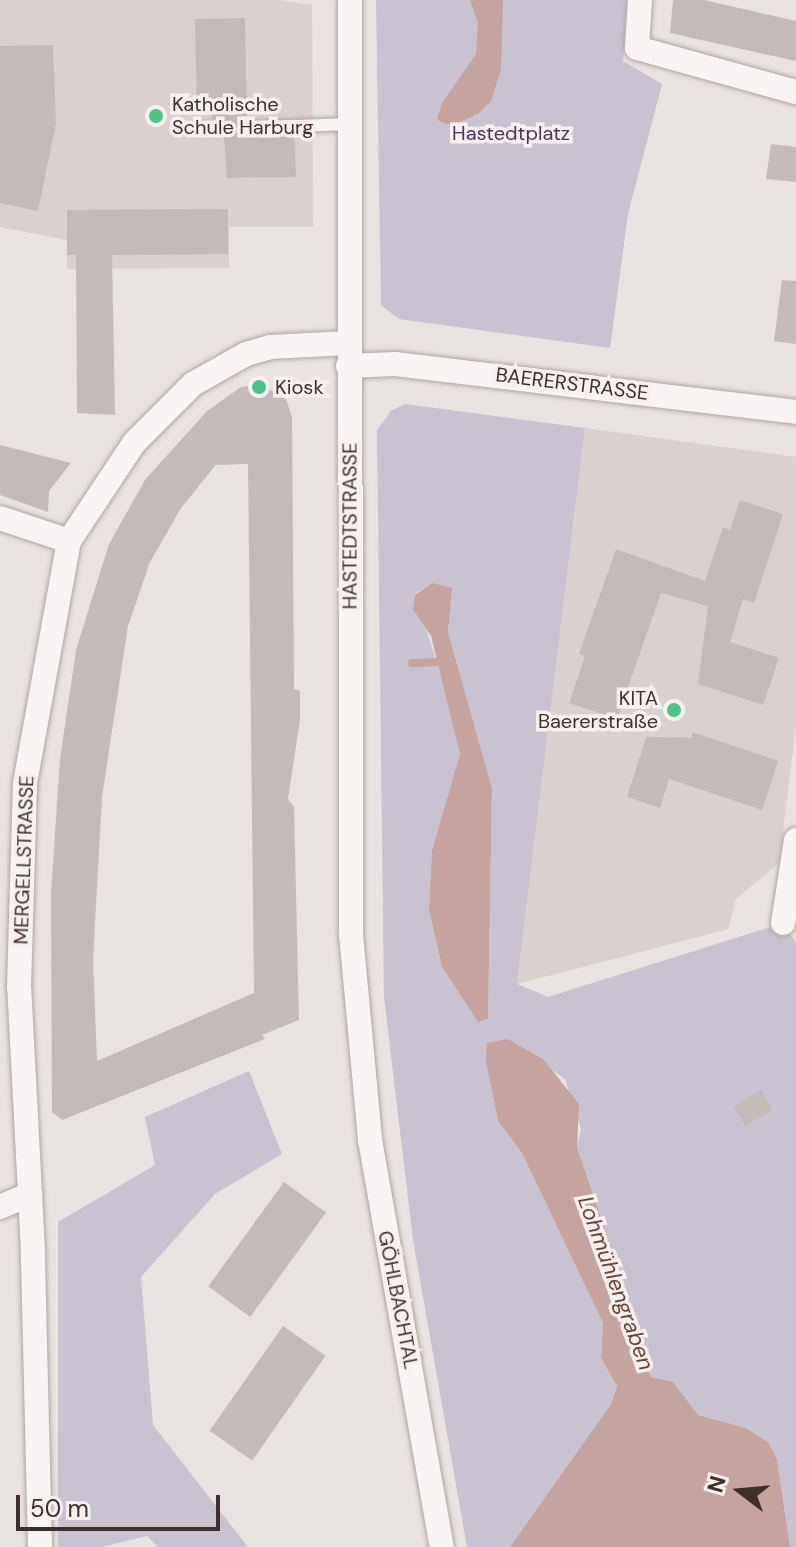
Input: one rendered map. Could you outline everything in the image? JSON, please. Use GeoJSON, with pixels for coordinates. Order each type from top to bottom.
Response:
{"type":"FeatureCollection","features":[{"type":"Feature","properties":{"kind":"street","name":"HASTEDTSTRASSE"},"geometry":{"type":"LineString","coordinates":[[350,0],[351,934],[363,1052]]}},
{"type":"Feature","properties":{"kind":"street"},"geometry":{"type":"LineString","coordinates":[[640,0],[637,48],[796,92]]}},
{"type":"Feature","properties":{"kind":"street","name":"MERGELLSTRASSE"},"geometry":{"type":"LineString","coordinates":[[40,1547],[30,1194],[19,987],[25,783],[69,541],[134,443],[193,384],[246,354],[270,347],[348,354]]}},
{"type":"Feature","properties":{"kind":"street","name":"BAERERSTRASSE"},"geometry":{"type":"LineString","coordinates":[[348,354],[407,365],[796,412]]}},
{"type":"Feature","properties":{"kind":"street"},"geometry":{"type":"LineString","coordinates":[[0,518],[69,541]]}},
{"type":"Feature","properties":{"kind":"street"},"geometry":{"type":"LineString","coordinates":[[783,923],[796,840]]}},
{"type":"Feature","properties":{"kind":"street","name":"GÖHLBACHTAL"},"geometry":{"type":"LineString","coordinates":[[363,1052],[387,1256],[442,1547]]}},
{"type":"Feature","properties":{"kind":"street"},"geometry":{"type":"LineString","coordinates":[[0,1207],[30,1194]]}},
{"type":"Feature","properties":{"kind":"lane"},"geometry":{"type":"LineString","coordinates":[[245,128],[349,124]]}},
{"type":"Feature","properties":{"kind":"lane"},"geometry":{"type":"LineString","coordinates":[[197,129],[226,128]]}},
{"type":"Feature","properties":{"kind":"shaded area","name":"Katholische Schule Harburg"},"geometry":{"type":"Polygon","coordinates":[[[0,0],[279,0],[312,5],[313,227],[229,227],[229,268],[67,269],[67,240],[0,227],[0,0]]]}},
{"type":"Feature","properties":{"kind":"shaded area","name":"KITA Baererstraße"},"geometry":{"type":"Polygon","coordinates":[[[585,428],[796,457],[796,726],[779,863],[735,900],[729,929],[517,984],[585,428]]]}},
{"type":"Feature","properties":{"kind":"green space","name":"Hastedtplatz"},"geometry":{"type":"Polygon","coordinates":[[[376,0],[627,0],[623,61],[662,84],[628,214],[610,348],[399,319],[381,305],[376,0]]]}},
{"type":"Feature","properties":{"kind":"green space"},"geometry":{"type":"Polygon","coordinates":[[[405,404],[585,428],[517,984],[548,997],[783,923],[796,943],[796,1547],[790,1547],[777,1459],[768,1442],[746,1428],[698,1415],[673,1382],[651,1378],[618,1293],[615,1258],[577,1148],[581,1129],[565,1079],[508,1039],[486,1062],[498,1121],[522,1153],[603,1323],[601,1358],[617,1385],[611,1404],[510,1547],[467,1547],[413,1240],[384,997],[377,430],[391,411],[405,404]],[[432,583],[415,594],[453,714],[460,754],[432,850],[429,910],[442,967],[478,1022],[488,1019],[492,788],[448,632],[451,597],[432,583]]]}},
{"type":"Feature","properties":{"kind":"green space"},"geometry":{"type":"Polygon","coordinates":[[[249,1071],[282,1154],[215,1194],[141,1277],[153,1425],[248,1547],[158,1547],[147,1536],[101,1547],[58,1547],[58,1222],[155,1165],[145,1117],[249,1071]]]}},
{"type":"Feature","properties":{"kind":"water"},"geometry":{"type":"Polygon","coordinates":[[[470,0],[503,0],[501,69],[491,101],[479,113],[454,125],[437,119],[442,103],[476,54],[478,22],[470,0]]]}},
{"type":"Feature","properties":{"kind":"water"},"geometry":{"type":"Polygon","coordinates":[[[432,583],[452,588],[448,632],[492,788],[488,1019],[478,1022],[442,967],[429,910],[432,850],[460,754],[431,636],[413,609],[415,595],[432,583]]]}},
{"type":"Feature","properties":{"kind":"water"},"geometry":{"type":"Polygon","coordinates":[[[508,1039],[544,1060],[579,1104],[577,1148],[615,1258],[618,1293],[651,1377],[673,1382],[698,1415],[746,1428],[768,1442],[777,1459],[790,1547],[510,1547],[611,1404],[617,1386],[601,1358],[603,1323],[522,1153],[498,1121],[486,1062],[487,1043],[508,1039]]]}},
{"type":"Feature","properties":{"kind":"building"},"geometry":{"type":"Polygon","coordinates":[[[673,0],[704,0],[796,21],[796,61],[670,33],[673,0]]]}},
{"type":"Feature","properties":{"kind":"building"},"geometry":{"type":"Polygon","coordinates":[[[245,18],[247,119],[238,123],[237,132],[247,137],[295,137],[296,177],[227,178],[224,137],[233,133],[234,124],[212,119],[211,112],[197,112],[195,19],[245,18]]]}},
{"type":"Feature","properties":{"kind":"building"},"geometry":{"type":"Polygon","coordinates":[[[53,45],[56,123],[38,211],[0,203],[0,46],[53,45]]]}},
{"type":"Feature","properties":{"kind":"building"},"geometry":{"type":"Polygon","coordinates":[[[771,144],[796,147],[796,182],[766,179],[771,144]]]}},
{"type":"Feature","properties":{"kind":"building"},"geometry":{"type":"Polygon","coordinates":[[[228,209],[228,254],[112,255],[115,415],[77,413],[76,255],[67,255],[67,210],[228,209]]]}},
{"type":"Feature","properties":{"kind":"building"},"geometry":{"type":"Polygon","coordinates":[[[782,280],[796,281],[796,344],[774,341],[782,280]]]}},
{"type":"Feature","properties":{"kind":"building"},"geometry":{"type":"Polygon","coordinates":[[[260,384],[286,399],[292,417],[294,689],[300,691],[300,720],[288,799],[294,807],[299,1020],[262,1035],[265,1039],[62,1120],[52,1112],[51,893],[60,759],[76,650],[109,544],[145,480],[207,411],[241,387],[260,384]],[[248,464],[216,465],[181,508],[150,562],[128,626],[102,797],[93,959],[97,1061],[254,993],[248,464]]]}},
{"type":"Feature","properties":{"kind":"building"},"geometry":{"type":"Polygon","coordinates":[[[0,445],[71,463],[49,491],[48,512],[0,495],[0,445]]]}},
{"type":"Feature","properties":{"kind":"building"},"geometry":{"type":"Polygon","coordinates":[[[740,500],[783,514],[754,603],[743,599],[730,642],[779,658],[763,705],[698,684],[708,606],[661,593],[617,719],[569,703],[585,656],[579,654],[616,549],[705,581],[723,527],[730,530],[740,500]]]}},
{"type":"Feature","properties":{"kind":"building"},"geometry":{"type":"Polygon","coordinates":[[[692,732],[778,761],[762,810],[669,779],[660,808],[627,797],[646,737],[692,738],[692,732]]]}},
{"type":"Feature","properties":{"kind":"building"},"geometry":{"type":"Polygon","coordinates":[[[761,1090],[773,1110],[745,1126],[734,1106],[761,1090]]]}},
{"type":"Feature","properties":{"kind":"building"},"geometry":{"type":"Polygon","coordinates":[[[284,1182],[326,1213],[250,1317],[208,1286],[284,1182]]]}},
{"type":"Feature","properties":{"kind":"building"},"geometry":{"type":"Polygon","coordinates":[[[283,1326],[326,1356],[252,1461],[210,1431],[283,1326]]]}},
{"type":"Feature","properties":{"kind":"waterway","name":"Lohmühlengraben"},"geometry":{"type":"LineString","coordinates":[[412,663],[448,662]]}},
{"type":"Feature","properties":{"kind":"place","name":"Katholische Schule Harburg"},"geometry":{"type":"Point","coordinates":[156,116]}},
{"type":"Feature","properties":{"kind":"place","name":"Kiosk"},"geometry":{"type":"Point","coordinates":[259,387]}},
{"type":"Feature","properties":{"kind":"place","name":"KITA Baererstraße"},"geometry":{"type":"Point","coordinates":[674,710]}}]}
